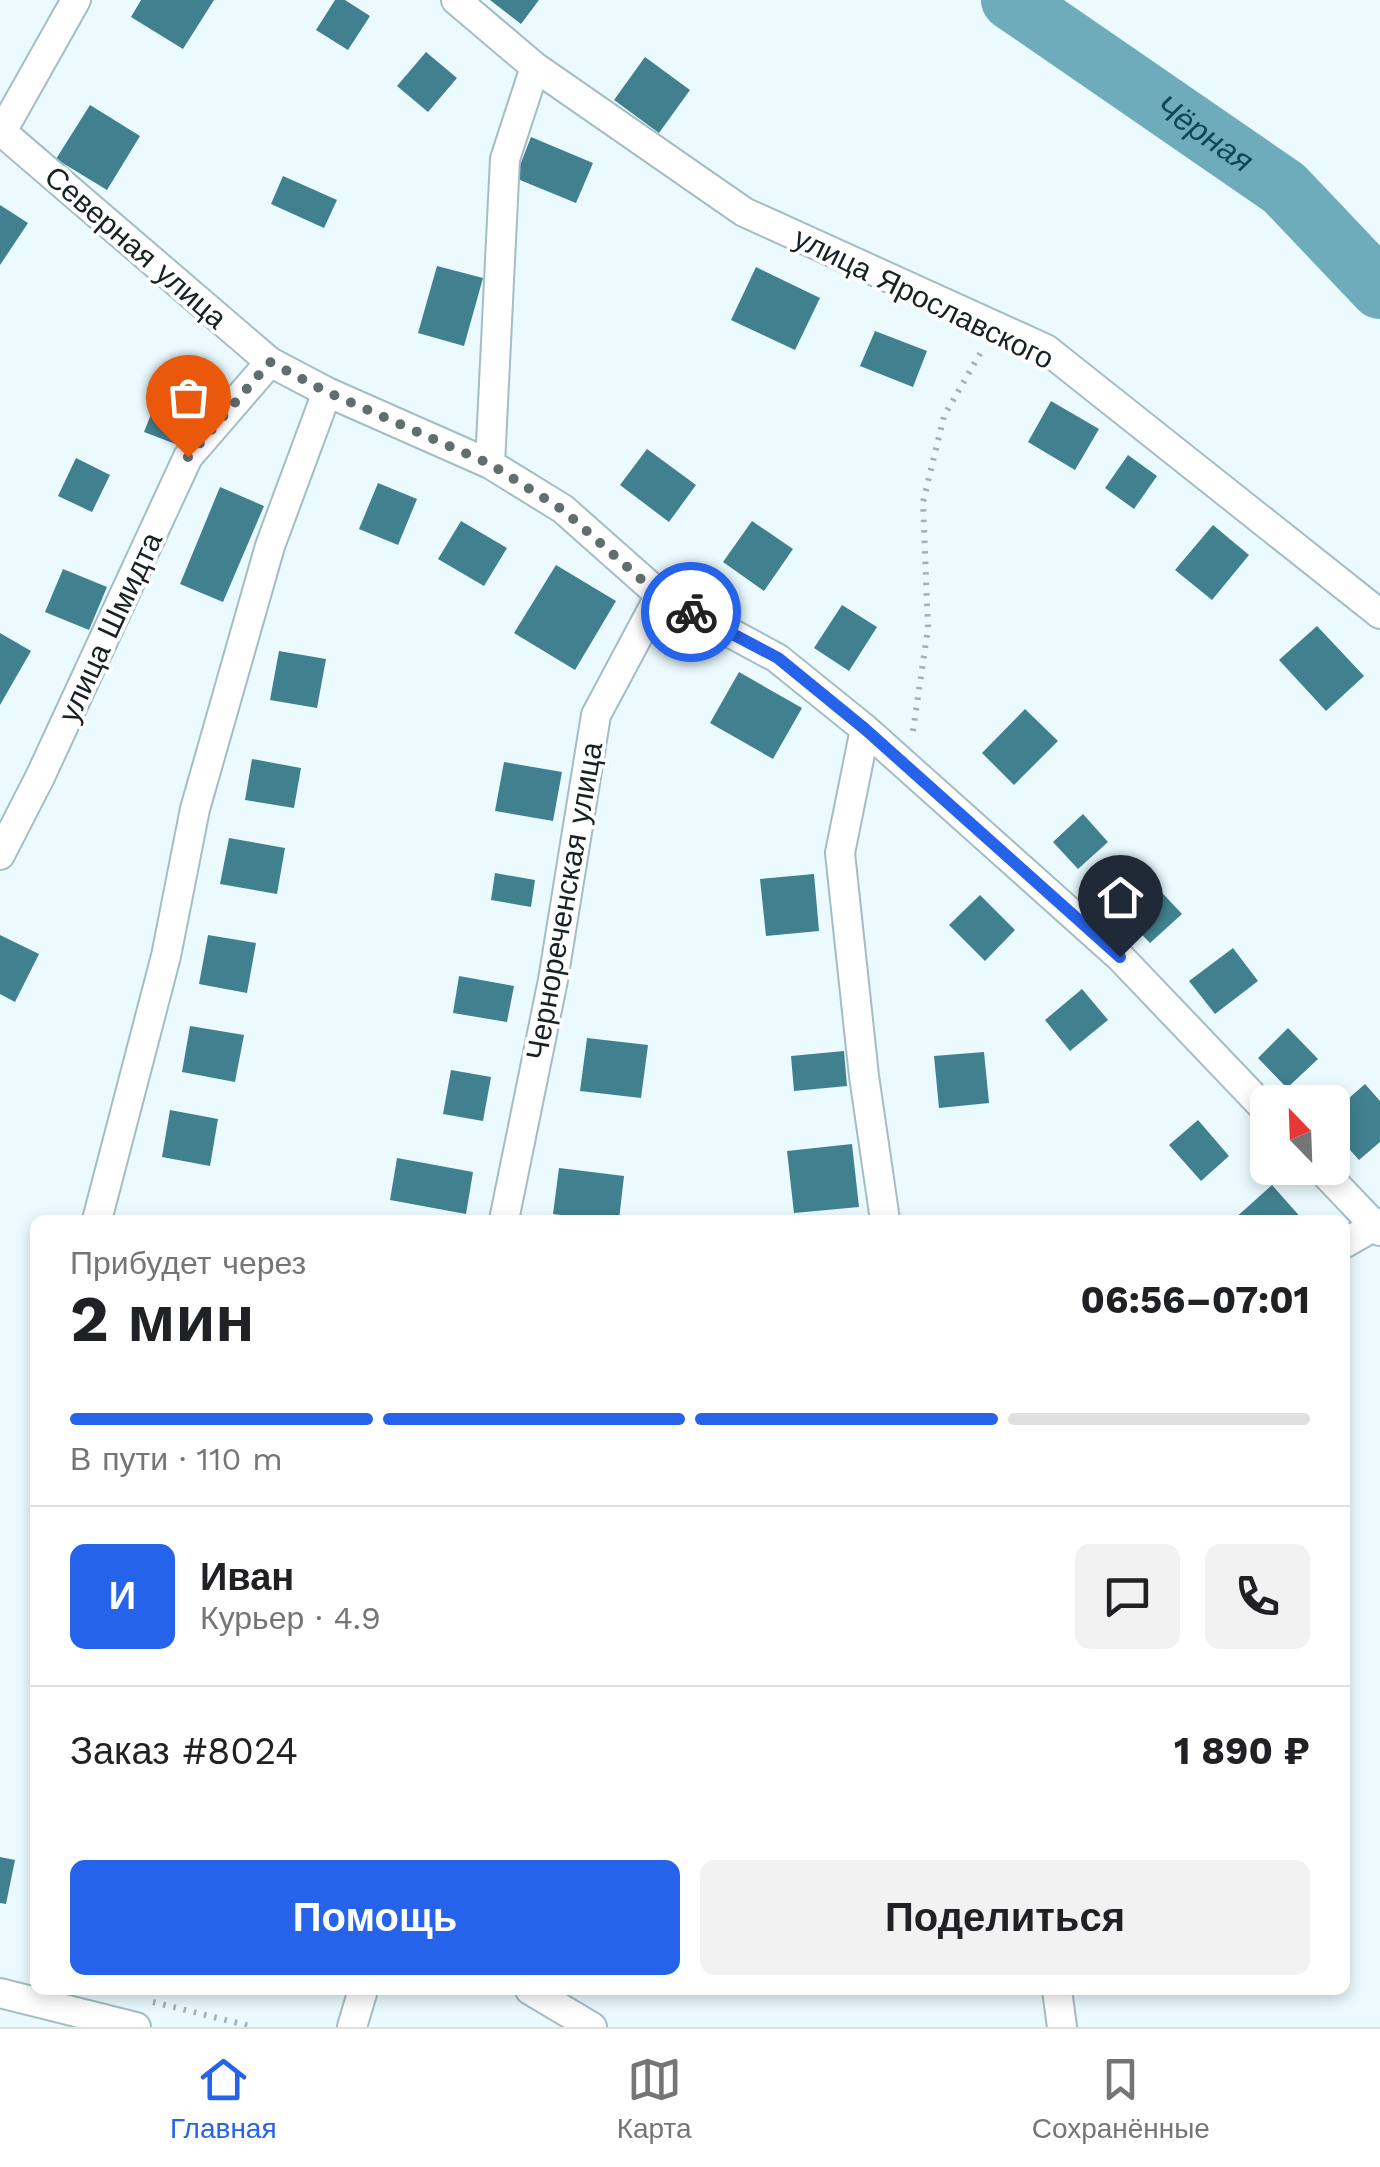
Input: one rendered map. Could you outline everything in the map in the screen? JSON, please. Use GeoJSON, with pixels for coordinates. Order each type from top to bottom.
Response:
{"type":"FeatureCollection","features":[{"type":"Feature","properties":{"kind":"street"},"geometry":{"type":"LineString","coordinates":[[1,133],[76,0]]}},
{"type":"Feature","properties":{"kind":"street","name":"улица Ярославского"},"geometry":{"type":"LineString","coordinates":[[456,0],[535,68],[744,212],[1046,349],[1380,614]]}},
{"type":"Feature","properties":{"kind":"street"},"geometry":{"type":"LineString","coordinates":[[490,464],[504,158],[535,68]]}},
{"type":"Feature","properties":{"kind":"street","name":"Северная улица"},"geometry":{"type":"LineString","coordinates":[[1,133],[270,362],[327,392],[490,464],[563,510],[660,596],[778,658],[865,729],[1120,957],[1250,1093]]}},
{"type":"Feature","properties":{"kind":"street","name":"улица Шмидта"},"geometry":{"type":"LineString","coordinates":[[0,855],[188,457],[270,362]]}},
{"type":"Feature","properties":{"kind":"street"},"geometry":{"type":"LineString","coordinates":[[98,1215],[166,956],[200,790],[270,546],[327,392]]}},
{"type":"Feature","properties":{"kind":"street","name":"Чернореченская улица"},"geometry":{"type":"LineString","coordinates":[[505,1215],[553,980],[596,715],[660,596]]}},
{"type":"Feature","properties":{"kind":"street"},"geometry":{"type":"LineString","coordinates":[[865,729],[840,853],[864,1076],[884,1215]]}},
{"type":"Feature","properties":{"kind":"street"},"geometry":{"type":"LineString","coordinates":[[1337,1185],[1378,1226],[1350,1241]]}},
{"type":"Feature","properties":{"kind":"street"},"geometry":{"type":"LineString","coordinates":[[0,1992],[139,2013]]}},
{"type":"Feature","properties":{"kind":"street"},"geometry":{"type":"LineString","coordinates":[[352,2027],[362,1995]]}},
{"type":"Feature","properties":{"kind":"street"},"geometry":{"type":"LineString","coordinates":[[538,1995],[592,2027]]}},
{"type":"Feature","properties":{"kind":"street"},"geometry":{"type":"LineString","coordinates":[[1058,1995],[1062,2027]]}},
{"type":"Feature","properties":{"kind":"path"},"geometry":{"type":"LineString","coordinates":[[907,766],[928,628],[924,502],[944,416],[995,326]]}},
{"type":"Feature","properties":{"kind":"path"},"geometry":{"type":"LineString","coordinates":[[139,2013],[254,2027]]}},
{"type":"Feature","properties":{"kind":"building"},"geometry":{"type":"Polygon","coordinates":[[[141,0],[214,0],[183,49],[131,17],[141,0]]]}},
{"type":"Feature","properties":{"kind":"building"},"geometry":{"type":"Polygon","coordinates":[[[335,0],[345,0],[370,16],[348,50],[316,30],[335,0]]]}},
{"type":"Feature","properties":{"kind":"building"},"geometry":{"type":"Polygon","coordinates":[[[490,0],[539,0],[521,24],[490,0]]]}},
{"type":"Feature","properties":{"kind":"building"},"geometry":{"type":"Polygon","coordinates":[[[426,52],[457,78],[428,112],[397,86],[426,52]]]}},
{"type":"Feature","properties":{"kind":"building"},"geometry":{"type":"Polygon","coordinates":[[[645,57],[690,90],[659,133],[614,100],[645,57]]]}},
{"type":"Feature","properties":{"kind":"building"},"geometry":{"type":"Polygon","coordinates":[[[90,105],[140,136],[107,190],[56,159],[90,105]]]}},
{"type":"Feature","properties":{"kind":"building"},"geometry":{"type":"Polygon","coordinates":[[[531,137],[593,163],[576,203],[515,178],[531,137]]]}},
{"type":"Feature","properties":{"kind":"building"},"geometry":{"type":"Polygon","coordinates":[[[283,176],[337,200],[324,228],[271,204],[283,176]]]}},
{"type":"Feature","properties":{"kind":"building"},"geometry":{"type":"Polygon","coordinates":[[[0,205],[28,223],[0,265],[0,205]]]}},
{"type":"Feature","properties":{"kind":"building"},"geometry":{"type":"Polygon","coordinates":[[[437,266],[483,278],[464,346],[418,333],[437,266]]]}},
{"type":"Feature","properties":{"kind":"building"},"geometry":{"type":"Polygon","coordinates":[[[756,267],[820,298],[795,350],[731,320],[756,267]]]}},
{"type":"Feature","properties":{"kind":"building"},"geometry":{"type":"Polygon","coordinates":[[[875,331],[927,351],[913,387],[860,366],[875,331]]]}},
{"type":"Feature","properties":{"kind":"building"},"geometry":{"type":"Polygon","coordinates":[[[165,379],[199,393],[178,445],[144,432],[165,379]]]}},
{"type":"Feature","properties":{"kind":"building"},"geometry":{"type":"Polygon","coordinates":[[[1051,401],[1099,429],[1075,470],[1028,442],[1051,401]]]}},
{"type":"Feature","properties":{"kind":"building"},"geometry":{"type":"Polygon","coordinates":[[[647,449],[696,485],[669,522],[620,485],[647,449]]]}},
{"type":"Feature","properties":{"kind":"building"},"geometry":{"type":"Polygon","coordinates":[[[1128,455],[1157,476],[1134,509],[1105,488],[1128,455]]]}},
{"type":"Feature","properties":{"kind":"building"},"geometry":{"type":"Polygon","coordinates":[[[76,458],[110,475],[92,512],[58,496],[76,458]]]}},
{"type":"Feature","properties":{"kind":"building"},"geometry":{"type":"Polygon","coordinates":[[[378,483],[417,499],[398,545],[359,529],[378,483]]]}},
{"type":"Feature","properties":{"kind":"building"},"geometry":{"type":"Polygon","coordinates":[[[220,487],[264,506],[223,602],[180,584],[220,487]]]}},
{"type":"Feature","properties":{"kind":"building"},"geometry":{"type":"Polygon","coordinates":[[[461,521],[507,548],[484,586],[438,559],[461,521]]]}},
{"type":"Feature","properties":{"kind":"building"},"geometry":{"type":"Polygon","coordinates":[[[752,521],[793,549],[764,591],[723,562],[752,521]]]}},
{"type":"Feature","properties":{"kind":"building"},"geometry":{"type":"Polygon","coordinates":[[[1213,525],[1249,555],[1212,600],[1175,570],[1213,525]]]}},
{"type":"Feature","properties":{"kind":"building"},"geometry":{"type":"Polygon","coordinates":[[[556,565],[616,601],[575,670],[514,633],[556,565]]]}},
{"type":"Feature","properties":{"kind":"building"},"geometry":{"type":"Polygon","coordinates":[[[63,569],[107,587],[89,630],[45,612],[63,569]]]}},
{"type":"Feature","properties":{"kind":"building"},"geometry":{"type":"Polygon","coordinates":[[[842,605],[877,627],[849,671],[814,648],[842,605]]]}},
{"type":"Feature","properties":{"kind":"building"},"geometry":{"type":"Polygon","coordinates":[[[1317,626],[1364,676],[1326,711],[1279,660],[1317,626]]]}},
{"type":"Feature","properties":{"kind":"building"},"geometry":{"type":"Polygon","coordinates":[[[0,633],[31,651],[0,705],[0,633]]]}},
{"type":"Feature","properties":{"kind":"building"},"geometry":{"type":"Polygon","coordinates":[[[279,651],[326,659],[317,708],[270,700],[279,651]]]}},
{"type":"Feature","properties":{"kind":"building"},"geometry":{"type":"Polygon","coordinates":[[[739,672],[802,708],[773,759],[710,723],[739,672]]]}},
{"type":"Feature","properties":{"kind":"building"},"geometry":{"type":"Polygon","coordinates":[[[1025,709],[1058,741],[1014,785],[982,753],[1025,709]]]}},
{"type":"Feature","properties":{"kind":"building"},"geometry":{"type":"Polygon","coordinates":[[[252,759],[301,768],[294,808],[245,800],[252,759]]]}},
{"type":"Feature","properties":{"kind":"building"},"geometry":{"type":"Polygon","coordinates":[[[504,762],[562,772],[553,821],[495,811],[504,762]]]}},
{"type":"Feature","properties":{"kind":"building"},"geometry":{"type":"Polygon","coordinates":[[[1083,814],[1108,842],[1078,869],[1053,842],[1083,814]]]}},
{"type":"Feature","properties":{"kind":"building"},"geometry":{"type":"Polygon","coordinates":[[[229,838],[285,848],[277,894],[220,884],[229,838]]]}},
{"type":"Feature","properties":{"kind":"building"},"geometry":{"type":"Polygon","coordinates":[[[495,873],[535,880],[531,907],[491,900],[495,873]]]}},
{"type":"Feature","properties":{"kind":"building"},"geometry":{"type":"Polygon","coordinates":[[[814,874],[819,931],[766,936],[760,879],[814,874]]]}},
{"type":"Feature","properties":{"kind":"building"},"geometry":{"type":"Polygon","coordinates":[[[1153,883],[1182,914],[1150,943],[1121,913],[1153,883]]]}},
{"type":"Feature","properties":{"kind":"building"},"geometry":{"type":"Polygon","coordinates":[[[980,895],[1015,930],[985,961],[949,925],[980,895]]]}},
{"type":"Feature","properties":{"kind":"building"},"geometry":{"type":"Polygon","coordinates":[[[0,935],[39,954],[15,1002],[0,994],[0,935]]]}},
{"type":"Feature","properties":{"kind":"building"},"geometry":{"type":"Polygon","coordinates":[[[208,935],[256,943],[247,993],[199,984],[208,935]]]}},
{"type":"Feature","properties":{"kind":"building"},"geometry":{"type":"Polygon","coordinates":[[[1233,948],[1258,981],[1215,1014],[1189,981],[1233,948]]]}},
{"type":"Feature","properties":{"kind":"building"},"geometry":{"type":"Polygon","coordinates":[[[459,976],[514,986],[507,1022],[453,1013],[459,976]]]}},
{"type":"Feature","properties":{"kind":"building"},"geometry":{"type":"Polygon","coordinates":[[[1082,989],[1108,1020],[1070,1051],[1045,1020],[1082,989]]]}},
{"type":"Feature","properties":{"kind":"building"},"geometry":{"type":"Polygon","coordinates":[[[190,1026],[244,1035],[235,1082],[182,1072],[190,1026]]]}},
{"type":"Feature","properties":{"kind":"building"},"geometry":{"type":"Polygon","coordinates":[[[1288,1028],[1318,1059],[1290,1085],[1284,1085],[1258,1058],[1288,1028]]]}},
{"type":"Feature","properties":{"kind":"building"},"geometry":{"type":"Polygon","coordinates":[[[587,1038],[648,1045],[641,1098],[580,1091],[587,1038]]]}},
{"type":"Feature","properties":{"kind":"building"},"geometry":{"type":"Polygon","coordinates":[[[844,1051],[847,1086],[794,1091],[791,1056],[844,1051]]]}},
{"type":"Feature","properties":{"kind":"building"},"geometry":{"type":"Polygon","coordinates":[[[984,1052],[989,1103],[939,1108],[934,1056],[984,1052]]]}},
{"type":"Feature","properties":{"kind":"building"},"geometry":{"type":"Polygon","coordinates":[[[451,1070],[491,1077],[483,1121],[443,1114],[451,1070]]]}},
{"type":"Feature","properties":{"kind":"building"},"geometry":{"type":"Polygon","coordinates":[[[1365,1084],[1380,1101],[1380,1142],[1359,1160],[1350,1150],[1350,1097],[1365,1084]]]}},
{"type":"Feature","properties":{"kind":"building"},"geometry":{"type":"Polygon","coordinates":[[[170,1110],[218,1119],[210,1166],[162,1157],[170,1110]]]}},
{"type":"Feature","properties":{"kind":"building"},"geometry":{"type":"Polygon","coordinates":[[[1198,1120],[1229,1156],[1201,1181],[1169,1145],[1198,1120]]]}},
{"type":"Feature","properties":{"kind":"building"},"geometry":{"type":"Polygon","coordinates":[[[852,1144],[859,1207],[794,1213],[787,1151],[852,1144]]]}},
{"type":"Feature","properties":{"kind":"building"},"geometry":{"type":"Polygon","coordinates":[[[397,1158],[473,1172],[466,1214],[390,1200],[397,1158]]]}},
{"type":"Feature","properties":{"kind":"building"},"geometry":{"type":"Polygon","coordinates":[[[559,1168],[624,1176],[620,1215],[553,1214],[559,1168]]]}},
{"type":"Feature","properties":{"kind":"building"},"geometry":{"type":"Polygon","coordinates":[[[1272,1185],[1299,1215],[1239,1215],[1272,1185]]]}},
{"type":"Feature","properties":{"kind":"building"},"geometry":{"type":"Polygon","coordinates":[[[0,1857],[15,1860],[6,1904],[0,1903],[0,1857]]]}},
{"type":"Feature","properties":{"kind":"waterway","name":"Чёрная"},"geometry":{"type":"LineString","coordinates":[[1011,0],[1284,188],[1380,289]]}},
{"type":"Feature","properties":{"kind":"way so far"},"geometry":{"type":"LineString","coordinates":[[188,457],[270,362],[327,392],[490,464],[563,510],[660,596],[691,612]]}},
{"type":"Feature","properties":{"kind":"route"},"geometry":{"type":"LineString","coordinates":[[691,612],[778,658],[865,729],[1120,957]]}}]}
